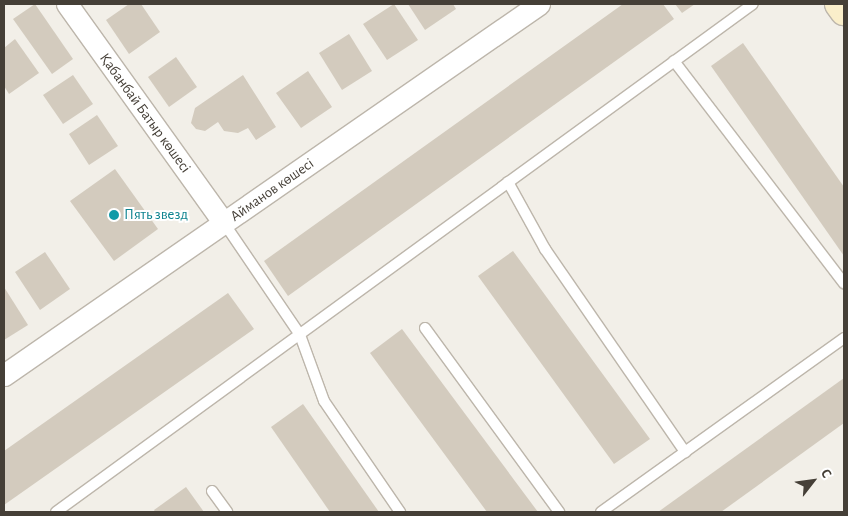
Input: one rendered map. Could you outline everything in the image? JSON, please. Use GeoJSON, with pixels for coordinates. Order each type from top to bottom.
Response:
{"type":"FeatureCollection","features":[{"type":"Feature","properties":{"kind":"street","name":"Қабанбай Батыр көшесі"},"geometry":{"type":"LineString","coordinates":[[67,4],[224,223]]}},
{"type":"Feature","properties":{"kind":"street","name":"Айманов көшесі"},"geometry":{"type":"LineString","coordinates":[[5,371],[224,223],[539,4]]}},
{"type":"Feature","properties":{"kind":"street"},"geometry":{"type":"LineString","coordinates":[[839,4],[844,11]]}},
{"type":"Feature","properties":{"kind":"lane"},"geometry":{"type":"LineString","coordinates":[[56,512],[753,4]]}},
{"type":"Feature","properties":{"kind":"lane"},"geometry":{"type":"LineString","coordinates":[[674,61],[844,284]]}},
{"type":"Feature","properties":{"kind":"lane"},"geometry":{"type":"LineString","coordinates":[[508,182],[545,249],[685,452]]}},
{"type":"Feature","properties":{"kind":"lane"},"geometry":{"type":"LineString","coordinates":[[224,223],[300,334],[324,401],[400,512]]}},
{"type":"Feature","properties":{"kind":"lane"},"geometry":{"type":"LineString","coordinates":[[425,328],[559,512]]}},
{"type":"Feature","properties":{"kind":"lane"},"geometry":{"type":"LineString","coordinates":[[601,512],[844,338]]}},
{"type":"Feature","properties":{"kind":"lane"},"geometry":{"type":"LineString","coordinates":[[212,492],[227,512]]}},
{"type":"Feature","properties":{"kind":"building"},"geometry":{"type":"Polygon","coordinates":[[[35,4],[73,59],[52,74],[13,19],[35,4]]]}},
{"type":"Feature","properties":{"kind":"building"},"geometry":{"type":"Polygon","coordinates":[[[129,4],[141,4],[160,32],[129,54],[106,20],[129,4]]]}},
{"type":"Feature","properties":{"kind":"building"},"geometry":{"type":"Polygon","coordinates":[[[394,4],[418,40],[387,60],[363,24],[394,4]]]}},
{"type":"Feature","properties":{"kind":"building"},"geometry":{"type":"Polygon","coordinates":[[[408,4],[453,4],[456,9],[425,30],[408,4]]]}},
{"type":"Feature","properties":{"kind":"building"},"geometry":{"type":"Polygon","coordinates":[[[623,4],[663,4],[674,19],[288,296],[264,261],[623,4]]]}},
{"type":"Feature","properties":{"kind":"building"},"geometry":{"type":"Polygon","coordinates":[[[675,4],[695,4],[682,13],[675,4]]]}},
{"type":"Feature","properties":{"kind":"building"},"geometry":{"type":"Polygon","coordinates":[[[349,34],[372,71],[342,90],[319,53],[349,34]]]}},
{"type":"Feature","properties":{"kind":"building"},"geometry":{"type":"Polygon","coordinates":[[[15,39],[39,73],[9,94],[4,86],[4,48],[15,39]]]}},
{"type":"Feature","properties":{"kind":"building"},"geometry":{"type":"Polygon","coordinates":[[[743,43],[844,187],[844,256],[711,66],[743,43]]]}},
{"type":"Feature","properties":{"kind":"building"},"geometry":{"type":"Polygon","coordinates":[[[176,57],[197,87],[169,107],[148,77],[176,57]]]}},
{"type":"Feature","properties":{"kind":"building"},"geometry":{"type":"Polygon","coordinates":[[[308,71],[332,107],[301,128],[276,93],[308,71]]]}},
{"type":"Feature","properties":{"kind":"building"},"geometry":{"type":"Polygon","coordinates":[[[73,75],[93,104],[63,124],[43,95],[73,75]]]}},
{"type":"Feature","properties":{"kind":"building"},"geometry":{"type":"Polygon","coordinates":[[[243,75],[276,127],[256,140],[248,128],[238,133],[224,131],[218,122],[205,131],[196,129],[191,123],[195,108],[243,75]]]}},
{"type":"Feature","properties":{"kind":"building"},"geometry":{"type":"Polygon","coordinates":[[[97,115],[118,146],[89,165],[69,134],[97,115]]]}},
{"type":"Feature","properties":{"kind":"building","name":"Пять звезд"},"geometry":{"type":"Polygon","coordinates":[[[115,169],[158,229],[114,261],[70,201],[115,169]]]}},
{"type":"Feature","properties":{"kind":"building"},"geometry":{"type":"Polygon","coordinates":[[[513,251],[650,439],[614,464],[478,276],[513,251]]]}},
{"type":"Feature","properties":{"kind":"building"},"geometry":{"type":"Polygon","coordinates":[[[45,252],[70,289],[40,310],[15,272],[45,252]]]}},
{"type":"Feature","properties":{"kind":"building"},"geometry":{"type":"Polygon","coordinates":[[[4,287],[28,325],[4,340],[4,287]]]}},
{"type":"Feature","properties":{"kind":"building"},"geometry":{"type":"Polygon","coordinates":[[[228,293],[254,329],[4,505],[4,451],[228,293]]]}},
{"type":"Feature","properties":{"kind":"building"},"geometry":{"type":"Polygon","coordinates":[[[402,329],[538,512],[487,512],[370,353],[402,329]]]}},
{"type":"Feature","properties":{"kind":"building"},"geometry":{"type":"Polygon","coordinates":[[[844,378],[844,423],[721,512],[658,512],[844,378]]]}},
{"type":"Feature","properties":{"kind":"building"},"geometry":{"type":"Polygon","coordinates":[[[303,404],[379,512],[330,512],[271,427],[303,404]]]}},
{"type":"Feature","properties":{"kind":"building"},"geometry":{"type":"Polygon","coordinates":[[[186,487],[204,512],[155,512],[154,510],[186,487]]]}},
{"type":"Feature","properties":{"kind":"place","name":"Пять звезд"},"geometry":{"type":"Point","coordinates":[114,215]}}]}
